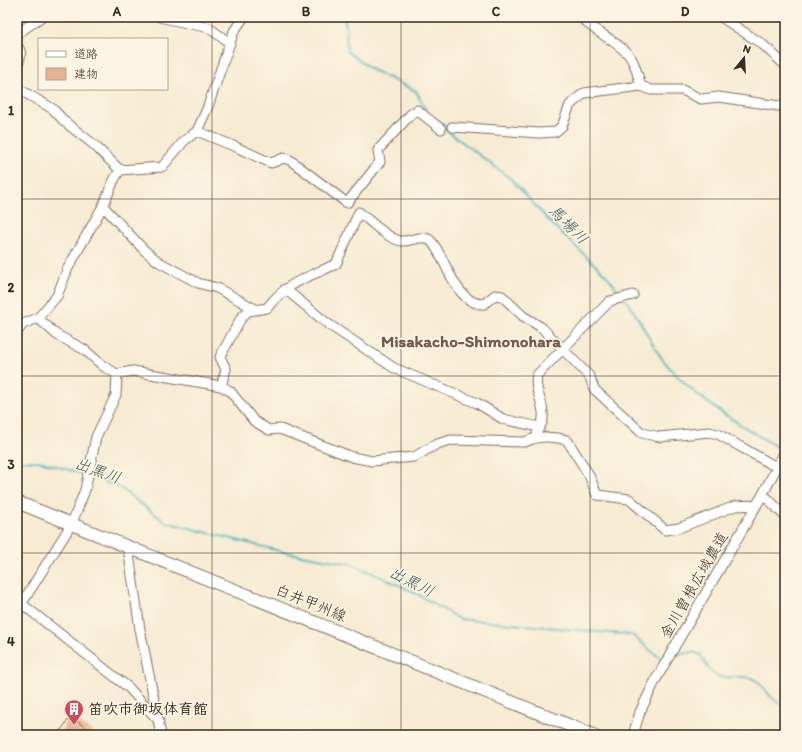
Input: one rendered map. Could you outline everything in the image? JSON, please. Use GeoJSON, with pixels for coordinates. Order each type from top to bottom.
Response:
{"type":"FeatureCollection","features":[{"type":"Feature","properties":{"kind":"main road","name":"白井甲州線"},"geometry":{"type":"LineString","coordinates":[[17,502],[592,735]]}},
{"type":"Feature","properties":{"kind":"street"},"geometry":{"type":"LineString","coordinates":[[17,34],[41,17]]}},
{"type":"Feature","properties":{"kind":"street"},"geometry":{"type":"LineString","coordinates":[[158,17],[209,28],[230,43]]}},
{"type":"Feature","properties":{"kind":"street"},"geometry":{"type":"LineString","coordinates":[[17,88],[53,109],[65,122],[93,144],[120,170],[162,167],[184,141],[197,132],[207,109],[234,31],[244,17]]}},
{"type":"Feature","properties":{"kind":"street"},"geometry":{"type":"LineString","coordinates":[[581,17],[593,29],[626,52],[633,62],[641,86]]}},
{"type":"Feature","properties":{"kind":"street"},"geometry":{"type":"LineString","coordinates":[[721,17],[762,44],[785,65]]}},
{"type":"Feature","properties":{"kind":"street"},"geometry":{"type":"LineString","coordinates":[[17,46],[20,49],[21,57],[17,66]]}},
{"type":"Feature","properties":{"kind":"street"},"geometry":{"type":"LineString","coordinates":[[452,127],[456,126],[539,133],[555,132],[562,126],[570,105],[584,92],[641,86],[651,90],[682,90],[701,100],[719,97],[779,106],[785,104]]}},
{"type":"Feature","properties":{"kind":"street"},"geometry":{"type":"LineString","coordinates":[[197,132],[236,146],[271,163],[284,158],[290,160],[347,203],[380,162],[378,150],[417,110],[441,129]]}},
{"type":"Feature","properties":{"kind":"street"},"geometry":{"type":"LineString","coordinates":[[17,332],[23,324],[38,318],[57,296],[68,268],[103,206],[120,170]]}},
{"type":"Feature","properties":{"kind":"street"},"geometry":{"type":"LineString","coordinates":[[103,206],[144,250],[159,262],[198,283],[217,288],[256,310]]}},
{"type":"Feature","properties":{"kind":"street"},"geometry":{"type":"LineString","coordinates":[[221,386],[226,369],[220,358],[240,318],[248,311],[266,308],[285,289],[336,264],[359,212],[389,236],[401,241],[422,237],[430,240],[456,287],[473,302],[484,304],[495,295],[502,296],[523,316],[541,326],[590,377],[594,389],[642,433],[660,437],[709,432],[718,434],[778,468]]}},
{"type":"Feature","properties":{"kind":"street"},"geometry":{"type":"LineString","coordinates":[[285,289],[328,324],[394,368],[477,404],[503,419],[539,427]]}},
{"type":"Feature","properties":{"kind":"street"},"geometry":{"type":"LineString","coordinates":[[535,437],[543,418],[542,402],[535,383],[537,375],[610,301],[631,295]]}},
{"type":"Feature","properties":{"kind":"street"},"geometry":{"type":"LineString","coordinates":[[38,318],[57,335],[85,350],[103,366],[118,374],[133,371],[221,386],[230,391],[254,421],[269,430],[280,429],[352,457],[372,461],[414,457],[437,444],[451,440],[525,442],[535,437],[567,440],[589,475],[597,495],[629,499],[665,530],[679,528],[735,506],[756,505]]}},
{"type":"Feature","properties":{"kind":"street"},"geometry":{"type":"LineString","coordinates":[[17,611],[20,602],[71,525],[85,490],[96,437],[116,395],[118,374]]}},
{"type":"Feature","properties":{"kind":"street","name":"金川曽根広域農道"},"geometry":{"type":"LineString","coordinates":[[633,735],[640,712],[665,662],[778,468],[784,454]]}},
{"type":"Feature","properties":{"kind":"street"},"geometry":{"type":"LineString","coordinates":[[763,494],[785,516]]}},
{"type":"Feature","properties":{"kind":"street"},"geometry":{"type":"LineString","coordinates":[[128,548],[140,629],[162,735]]}},
{"type":"Feature","properties":{"kind":"street"},"geometry":{"type":"LineString","coordinates":[[20,602],[129,688],[159,721]]}},
{"type":"Feature","properties":{"kind":"building","name":"笛吹市御坂体育館"},"geometry":{"type":"Polygon","coordinates":[[[70,717],[98,735],[58,735],[70,717]]]}},
{"type":"Feature","properties":{"kind":"waterway","name":"馬場川"},"geometry":{"type":"LineString","coordinates":[[343,17],[346,25],[347,51],[372,70],[416,91],[428,114]]}},
{"type":"Feature","properties":{"kind":"waterway","name":"馬場川"},"geometry":{"type":"LineString","coordinates":[[435,119],[444,125],[449,132],[511,179],[551,223],[607,276],[622,295]]}},
{"type":"Feature","properties":{"kind":"waterway","name":"馬場川"},"geometry":{"type":"LineString","coordinates":[[626,300],[663,360],[689,387],[718,410],[782,450]]}},
{"type":"Feature","properties":{"kind":"waterway","name":"出黒川"},"geometry":{"type":"LineString","coordinates":[[17,461],[39,461],[86,475]]}},
{"type":"Feature","properties":{"kind":"waterway","name":"出黒川"},"geometry":{"type":"LineString","coordinates":[[90,477],[119,487],[165,522],[284,552],[352,564],[414,592],[459,619],[632,635],[660,658],[664,657]]}},
{"type":"Feature","properties":{"kind":"waterway","name":"出黒川"},"geometry":{"type":"LineString","coordinates":[[673,656],[692,652],[700,654],[710,670],[720,677],[751,678],[757,681],[773,699],[785,704]]}},
{"type":"Feature","properties":{"kind":"place","name":"笛吹市御坂体育館"},"geometry":{"type":"Point","coordinates":[74,726]}},
{"type":"Feature","properties":{"kind":"district","name":"Misakacho-Shimonohara"},"geometry":{"type":"Point","coordinates":[471,341]}}]}
